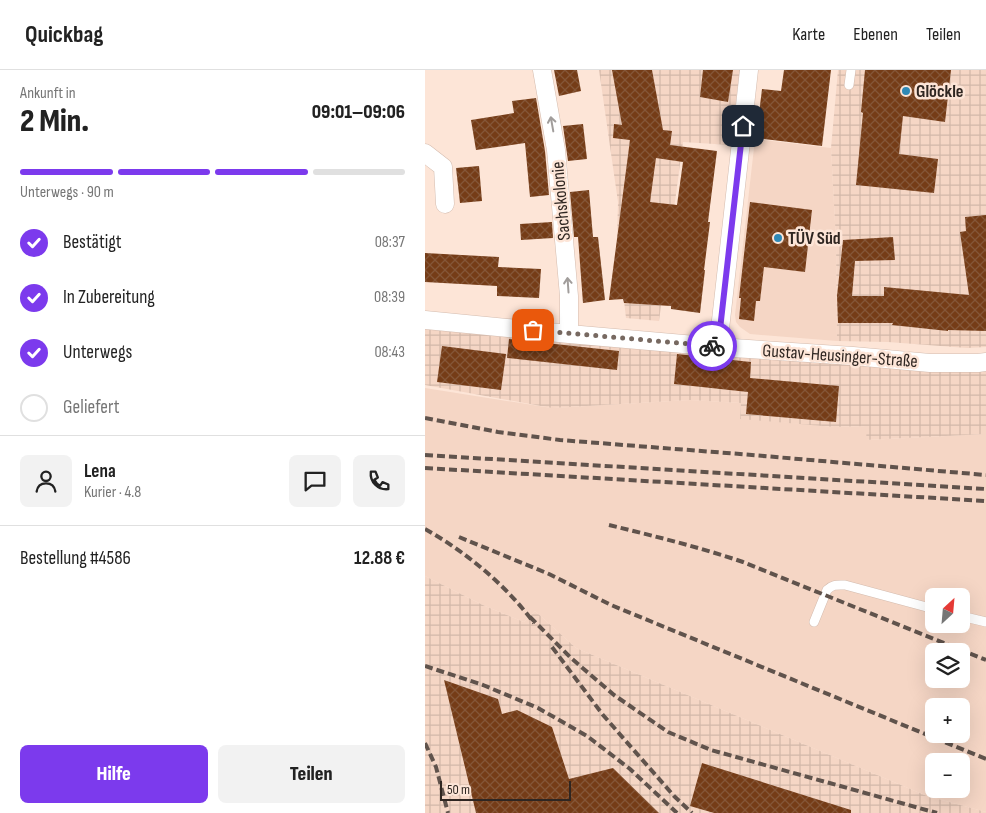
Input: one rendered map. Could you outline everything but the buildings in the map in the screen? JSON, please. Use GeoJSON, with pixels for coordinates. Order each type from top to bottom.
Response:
{"type":"FeatureCollection","features":[{"type":"Feature","properties":{"kind":"street","name":"Sachskolonie"},"geometry":{"type":"LineString","coordinates":[[542,70],[556,150],[568,281],[569,334]]}},
{"type":"Feature","properties":{"kind":"street"},"geometry":{"type":"LineString","coordinates":[[718,347],[749,70]]}},
{"type":"Feature","properties":{"kind":"street"},"geometry":{"type":"LineString","coordinates":[[425,153],[443,166],[445,204]]}},
{"type":"Feature","properties":{"kind":"street","name":"Gustav-Heusinger-Straße"},"geometry":{"type":"LineString","coordinates":[[425,320],[718,347],[930,363],[986,362]]}},
{"type":"Feature","properties":{"kind":"lane"},"geometry":{"type":"LineString","coordinates":[[849,85],[851,70]]}},
{"type":"Feature","properties":{"kind":"lane"},"geometry":{"type":"LineString","coordinates":[[814,622],[827,590],[831,586],[837,585],[845,585],[925,606]]}},
{"type":"Feature","properties":{"kind":"lane"},"geometry":{"type":"LineString","coordinates":[[970,618],[986,622]]}},
{"type":"Feature","properties":{"kind":"shaded area"},"geometry":{"type":"Polygon","coordinates":[[[599,70],[740,70],[730,145],[683,142],[659,321],[626,318],[617,239],[618,202],[599,70]]]}},
{"type":"Feature","properties":{"kind":"shaded area"},"geometry":{"type":"Polygon","coordinates":[[[838,70],[986,70],[986,347],[967,348],[888,342],[837,341],[836,241],[831,148],[838,70]]]}},
{"type":"Feature","properties":{"kind":"shaded area"},"geometry":{"type":"Polygon","coordinates":[[[755,139],[831,148],[836,241],[837,341],[750,334],[736,322],[735,315],[755,139]]]}},
{"type":"Feature","properties":{"kind":"shaded area"},"geometry":{"type":"Polygon","coordinates":[[[425,325],[986,369],[986,434],[866,440],[867,426],[834,427],[740,419],[741,403],[690,400],[552,408],[425,385],[425,325]]]}},
{"type":"Feature","properties":{"kind":"shaded area"},"geometry":{"type":"Polygon","coordinates":[[[425,388],[552,408],[690,400],[741,403],[740,418],[834,427],[867,426],[867,440],[986,434],[986,812],[934,798],[970,798],[970,753],[925,753],[925,795],[576,648],[535,611],[524,622],[485,606],[425,576],[425,388]]]}},
{"type":"Feature","properties":{"kind":"shaded area"},"geometry":{"type":"Polygon","coordinates":[[[425,576],[485,606],[524,622],[535,611],[576,648],[925,795],[925,798],[934,798],[986,812],[986,813],[425,813],[425,576]]]}},
{"type":"Feature","properties":{"kind":"railway"},"geometry":{"type":"LineString","coordinates":[[425,418],[498,432],[560,440],[986,475]]}},
{"type":"Feature","properties":{"kind":"railway"},"geometry":{"type":"LineString","coordinates":[[425,455],[986,489]]}},
{"type":"Feature","properties":{"kind":"railway"},"geometry":{"type":"LineString","coordinates":[[425,468],[986,501]]}},
{"type":"Feature","properties":{"kind":"railway"},"geometry":{"type":"LineString","coordinates":[[609,525],[743,562],[986,660]]}},
{"type":"Feature","properties":{"kind":"railway"},"geometry":{"type":"LineString","coordinates":[[425,529],[455,548],[484,570],[511,596],[534,623]]}},
{"type":"Feature","properties":{"kind":"railway"},"geometry":{"type":"LineString","coordinates":[[459,537],[549,574],[611,605],[986,759]]}},
{"type":"Feature","properties":{"kind":"railway"},"geometry":{"type":"LineString","coordinates":[[530,617],[571,658],[614,695],[668,732],[711,750],[937,813]]}},
{"type":"Feature","properties":{"kind":"railway"},"geometry":{"type":"LineString","coordinates":[[552,647],[603,715],[674,796],[692,813]]}},
{"type":"Feature","properties":{"kind":"railway"},"geometry":{"type":"LineString","coordinates":[[425,666],[483,685],[538,708],[587,736],[630,769],[677,813]]}},
{"type":"Feature","properties":{"kind":"railway"},"geometry":{"type":"LineString","coordinates":[[425,743],[436,767],[448,813]]}},
{"type":"Feature","properties":{"kind":"way so far"},"geometry":{"type":"LineString","coordinates":[[533,330],[712,346]]}},
{"type":"Feature","properties":{"kind":"place","name":"Glöckle"},"geometry":{"type":"Point","coordinates":[906,91]}},
{"type":"Feature","properties":{"kind":"place","name":"TÜV Süd"},"geometry":{"type":"Point","coordinates":[778,238]}},
{"type":"Feature","properties":{"kind":"route"},"geometry":{"type":"LineString","coordinates":[[712,346],[718,347],[743,126]]}}]}
